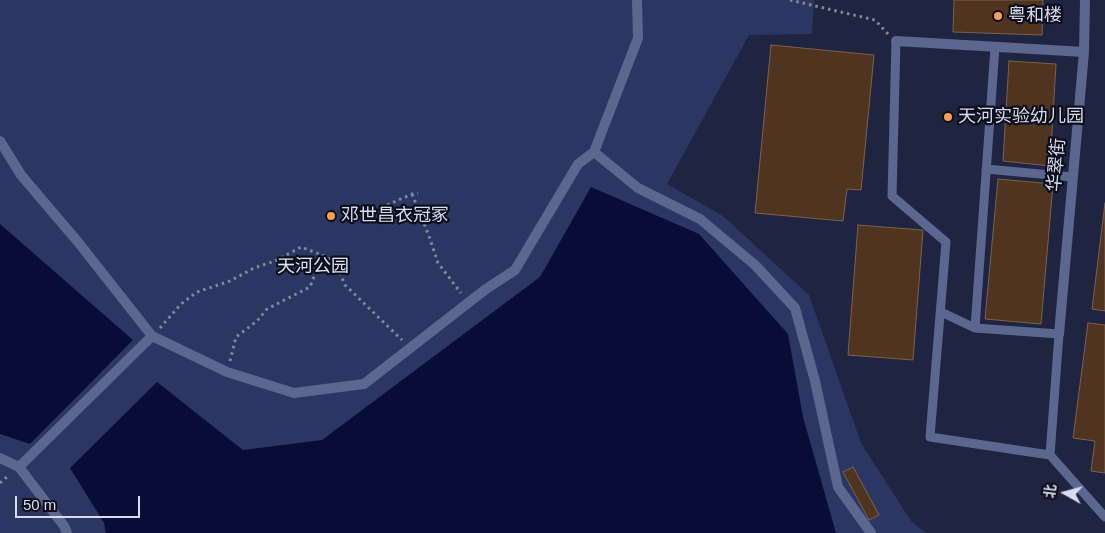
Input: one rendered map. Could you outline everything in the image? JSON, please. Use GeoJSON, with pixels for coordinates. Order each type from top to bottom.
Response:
{"type":"FeatureCollection","features":[{"type":"Feature","properties":{"kind":"street"},"geometry":{"type":"LineString","coordinates":[[0,141],[21,175],[78,242],[152,336],[227,372],[294,393],[364,384],[486,289],[515,270],[578,164],[594,152],[638,38],[637,0]]}},
{"type":"Feature","properties":{"kind":"street","name":"华翠街"},"geometry":{"type":"LineString","coordinates":[[1059,334],[1084,52],[1085,0]]}},
{"type":"Feature","properties":{"kind":"street"},"geometry":{"type":"LineString","coordinates":[[896,41],[1084,52]]}},
{"type":"Feature","properties":{"kind":"street"},"geometry":{"type":"LineString","coordinates":[[594,152],[638,188],[700,219],[755,265],[795,308],[815,381],[838,487],[871,533]]}},
{"type":"Feature","properties":{"kind":"street"},"geometry":{"type":"LineString","coordinates":[[19,466],[152,336]]}},
{"type":"Feature","properties":{"kind":"street"},"geometry":{"type":"LineString","coordinates":[[0,458],[19,466],[64,526],[67,533]]}},
{"type":"Feature","properties":{"kind":"lane"},"geometry":{"type":"LineString","coordinates":[[896,41],[892,196],[946,242],[930,437],[1050,455],[1105,517]]}},
{"type":"Feature","properties":{"kind":"lane"},"geometry":{"type":"LineString","coordinates":[[975,328],[995,47]]}},
{"type":"Feature","properties":{"kind":"lane"},"geometry":{"type":"LineString","coordinates":[[986,169],[1073,177]]}},
{"type":"Feature","properties":{"kind":"lane"},"geometry":{"type":"LineString","coordinates":[[941,312],[975,328],[1059,334],[1050,455]]}},
{"type":"Feature","properties":{"kind":"path"},"geometry":{"type":"LineString","coordinates":[[790,0],[875,20],[896,41]]}},
{"type":"Feature","properties":{"kind":"path"},"geometry":{"type":"LineString","coordinates":[[377,213],[387,205],[418,193]]}},
{"type":"Feature","properties":{"kind":"path"},"geometry":{"type":"LineString","coordinates":[[412,194],[438,263],[469,304]]}},
{"type":"Feature","properties":{"kind":"path"},"geometry":{"type":"LineString","coordinates":[[152,336],[181,304],[197,292],[230,281],[301,247],[336,260],[345,285],[411,349]]}},
{"type":"Feature","properties":{"kind":"path"},"geometry":{"type":"LineString","coordinates":[[227,372],[236,336],[257,321],[267,309],[310,287],[322,255]]}},
{"type":"Feature","properties":{"kind":"green space","name":"天河公园"},"geometry":{"type":"Polygon","coordinates":[[[0,0],[814,0],[812,34],[749,35],[667,184],[723,216],[809,295],[861,443],[911,521],[926,533],[0,533],[0,0]]]}},
{"type":"Feature","properties":{"kind":"shaded area"},"geometry":{"type":"Polygon","coordinates":[[[591,187],[699,234],[788,334],[803,417],[836,533],[106,533],[104,523],[70,468],[157,382],[243,450],[322,440],[540,277],[591,187]]]}},
{"type":"Feature","properties":{"kind":"shaded area"},"geometry":{"type":"Polygon","coordinates":[[[0,224],[133,340],[30,444],[0,434],[0,224]]]}},
{"type":"Feature","properties":{"kind":"building","name":"粤和楼"},"geometry":{"type":"Polygon","coordinates":[[[954,0],[1043,0],[1042,35],[953,32],[954,0]]]}},
{"type":"Feature","properties":{"kind":"building"},"geometry":{"type":"Polygon","coordinates":[[[771,45],[874,55],[861,190],[847,189],[843,221],[755,213],[771,45]]]}},
{"type":"Feature","properties":{"kind":"building"},"geometry":{"type":"Polygon","coordinates":[[[1009,61],[1056,64],[1050,166],[1003,161],[1009,61]]]}},
{"type":"Feature","properties":{"kind":"building"},"geometry":{"type":"Polygon","coordinates":[[[998,179],[1053,184],[1041,324],[985,319],[998,179]]]}},
{"type":"Feature","properties":{"kind":"building"},"geometry":{"type":"Polygon","coordinates":[[[1105,203],[1105,311],[1092,309],[1105,203]]]}},
{"type":"Feature","properties":{"kind":"building"},"geometry":{"type":"Polygon","coordinates":[[[858,225],[923,230],[913,360],[848,355],[858,225]]]}},
{"type":"Feature","properties":{"kind":"building"},"geometry":{"type":"Polygon","coordinates":[[[1088,323],[1105,325],[1105,473],[1091,471],[1095,441],[1073,438],[1088,323]]]}},
{"type":"Feature","properties":{"kind":"building"},"geometry":{"type":"Polygon","coordinates":[[[853,467],[879,515],[869,520],[843,472],[853,467]]]}},
{"type":"Feature","properties":{"kind":"place","name":"粤和楼"},"geometry":{"type":"Point","coordinates":[998,16]}},
{"type":"Feature","properties":{"kind":"place","name":"天河实验幼儿园"},"geometry":{"type":"Point","coordinates":[948,117]}},
{"type":"Feature","properties":{"kind":"place","name":"邓世昌衣冠冢"},"geometry":{"type":"Point","coordinates":[331,216]}}]}
